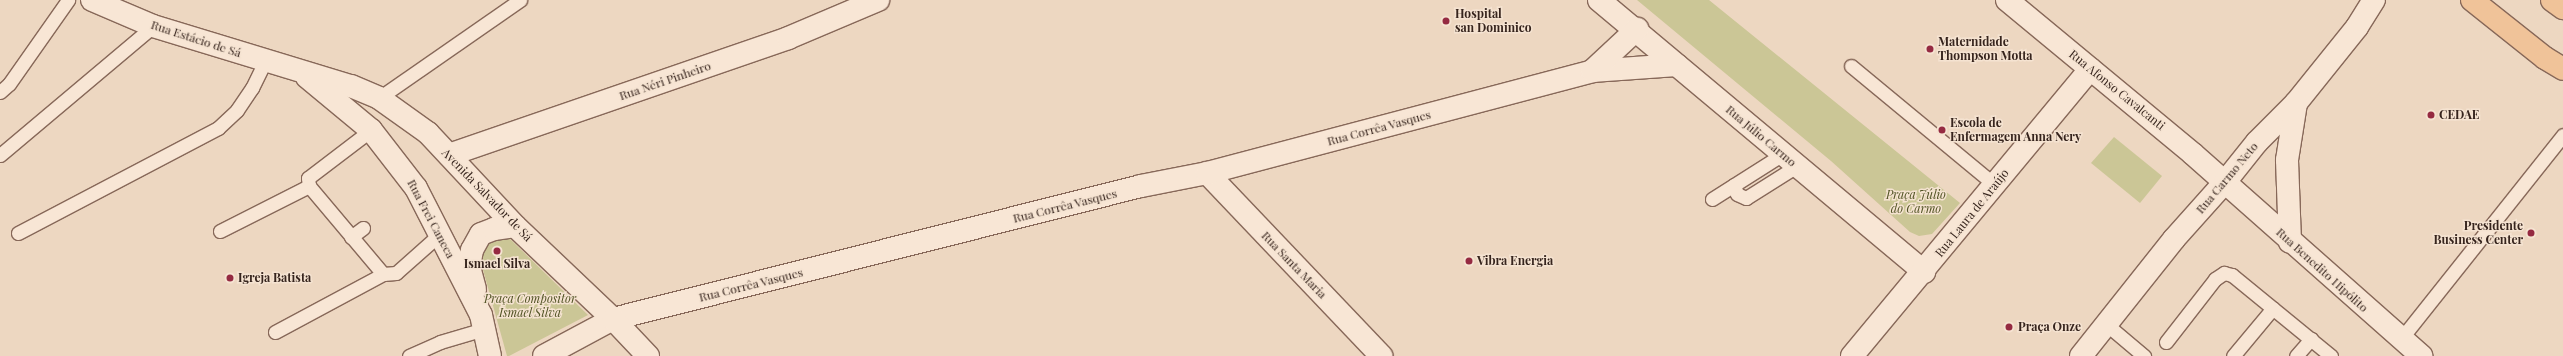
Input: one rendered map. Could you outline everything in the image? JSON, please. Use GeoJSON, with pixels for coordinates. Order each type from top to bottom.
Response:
{"type":"FeatureCollection","features":[{"type":"Feature","properties":{"kind":"main road"},"geometry":{"type":"LineString","coordinates":[[2472,0],[2554,64]]}},
{"type":"Feature","properties":{"kind":"main road"},"geometry":{"type":"LineString","coordinates":[[2552,0],[2563,8]]}},
{"type":"Feature","properties":{"kind":"street","name":"Rua Estácio de Sá"},"geometry":{"type":"LineString","coordinates":[[92,0],[153,26],[301,73]]}},
{"type":"Feature","properties":{"kind":"street","name":"Rua Néri Pinheiro"},"geometry":{"type":"LineString","coordinates":[[449,155],[788,38],[878,0]]}},
{"type":"Feature","properties":{"kind":"street","name":"Rua Júlio Carmo"},"geometry":{"type":"LineString","coordinates":[[1599,0],[1637,29],[1677,65],[1924,272]]}},
{"type":"Feature","properties":{"kind":"street","name":"Rua Afonso Cavalcanti"},"geometry":{"type":"LineString","coordinates":[[2007,0],[2225,182]]}},
{"type":"Feature","properties":{"kind":"street","name":"Rua Carmo Neto"},"geometry":{"type":"LineString","coordinates":[[2081,356],[2257,142],[2296,103],[2357,27],[2374,0]]}},
{"type":"Feature","properties":{"kind":"street","name":"Rua Corrêa Vasques"},"geometry":{"type":"LineString","coordinates":[[1592,71],[1637,29]]}},
{"type":"Feature","properties":{"kind":"street"},"geometry":{"type":"LineString","coordinates":[[2554,64],[2563,73]]}},
{"type":"Feature","properties":{"kind":"street","name":"Rua Corrêa Vasques"},"geometry":{"type":"LineString","coordinates":[[544,356],[613,319],[1134,188],[1207,173],[1592,71],[1677,65]]}},
{"type":"Feature","properties":{"kind":"street","name":"Rua Laura de Araújo"},"geometry":{"type":"LineString","coordinates":[[1852,356],[1924,272],[2090,69]]}},
{"type":"Feature","properties":{"kind":"street","name":"Avenida Salvador de Sá"},"geometry":{"type":"LineString","coordinates":[[301,73],[351,86],[379,98],[428,133],[515,226],[613,319],[648,356]]}},
{"type":"Feature","properties":{"kind":"street","name":"Rua Frei Caneca"},"geometry":{"type":"LineString","coordinates":[[301,73],[371,130],[416,188],[440,234],[482,322],[490,356]]}},
{"type":"Feature","properties":{"kind":"street"},"geometry":{"type":"LineString","coordinates":[[2290,242],[2287,160],[2296,103]]}},
{"type":"Feature","properties":{"kind":"street","name":"Rua Santa Maria"},"geometry":{"type":"LineString","coordinates":[[1207,173],[1381,356]]}},
{"type":"Feature","properties":{"kind":"street","name":"Rua Benedito Hipólito"},"geometry":{"type":"LineString","coordinates":[[2225,182],[2400,340],[2421,356]]}},
{"type":"Feature","properties":{"kind":"street"},"geometry":{"type":"LineString","coordinates":[[482,322],[469,267],[472,250],[481,234],[494,229],[515,226]]}},
{"type":"Feature","properties":{"kind":"lane"},"geometry":{"type":"LineString","coordinates":[[0,92],[9,84],[68,0]]}},
{"type":"Feature","properties":{"kind":"lane"},"geometry":{"type":"LineString","coordinates":[[379,98],[520,0]]}},
{"type":"Feature","properties":{"kind":"lane"},"geometry":{"type":"LineString","coordinates":[[0,155],[153,26]]}},
{"type":"Feature","properties":{"kind":"lane"},"geometry":{"type":"LineString","coordinates":[[18,233],[218,128],[237,110],[252,88],[265,61]]}},
{"type":"Feature","properties":{"kind":"lane"},"geometry":{"type":"LineString","coordinates":[[1851,66],[1995,185]]}},
{"type":"Feature","properties":{"kind":"lane"},"geometry":{"type":"LineString","coordinates":[[371,130],[308,178],[309,186],[384,274]]}},
{"type":"Feature","properties":{"kind":"lane"},"geometry":{"type":"LineString","coordinates":[[2400,340],[2563,135]]}},
{"type":"Feature","properties":{"kind":"lane"},"geometry":{"type":"LineString","coordinates":[[1734,185],[1737,194],[1746,198],[1790,160]]}},
{"type":"Feature","properties":{"kind":"lane"},"geometry":{"type":"LineString","coordinates":[[1712,199],[1734,185],[1790,160]]}},
{"type":"Feature","properties":{"kind":"lane"},"geometry":{"type":"LineString","coordinates":[[220,231],[309,186]]}},
{"type":"Feature","properties":{"kind":"lane"},"geometry":{"type":"LineString","coordinates":[[351,237],[363,228]]}},
{"type":"Feature","properties":{"kind":"lane"},"geometry":{"type":"LineString","coordinates":[[275,332],[384,274],[396,273],[440,234]]}},
{"type":"Feature","properties":{"kind":"lane"},"geometry":{"type":"LineString","coordinates":[[2166,342],[2215,279],[2224,273],[2232,275],[2331,356]]}},
{"type":"Feature","properties":{"kind":"lane"},"geometry":{"type":"LineString","coordinates":[[2233,356],[2273,308]]}},
{"type":"Feature","properties":{"kind":"lane"},"geometry":{"type":"LineString","coordinates":[[409,356],[482,322]]}},
{"type":"Feature","properties":{"kind":"lane"},"geometry":{"type":"LineString","coordinates":[[2106,324],[2144,356]]}},
{"type":"Feature","properties":{"kind":"lane"},"geometry":{"type":"LineString","coordinates":[[2296,356],[2310,340]]}},
{"type":"Feature","properties":{"kind":"green space","name":"Praça Júlio do Carmo"},"geometry":{"type":"Polygon","coordinates":[[[1637,0],[1709,0],[1960,203],[1932,234],[1919,236],[1910,232],[1831,161],[1637,0]]]}},
{"type":"Feature","properties":{"kind":"green space"},"geometry":{"type":"Polygon","coordinates":[[[2114,137],[2162,176],[2140,203],[2091,163],[2114,137]]]}},
{"type":"Feature","properties":{"kind":"green space","name":"Praça Compositor Ismael Silva"},"geometry":{"type":"Polygon","coordinates":[[[498,235],[508,237],[588,315],[509,356],[507,356],[480,259],[482,244],[498,235]]]}},
{"type":"Feature","properties":{"kind":"place","name":"Hospital san Dominico"},"geometry":{"type":"Point","coordinates":[1446,21]}},
{"type":"Feature","properties":{"kind":"place","name":"Maternidade Thompson Motta"},"geometry":{"type":"Point","coordinates":[1930,49]}},
{"type":"Feature","properties":{"kind":"place","name":"CEDAE"},"geometry":{"type":"Point","coordinates":[2431,115]}},
{"type":"Feature","properties":{"kind":"place","name":"Escola de Enfermagem Anna Nery"},"geometry":{"type":"Point","coordinates":[1942,130]}},
{"type":"Feature","properties":{"kind":"place","name":"Presidente Business Center"},"geometry":{"type":"Point","coordinates":[2531,233]}},
{"type":"Feature","properties":{"kind":"place","name":"Ismael Silva"},"geometry":{"type":"Point","coordinates":[497,251]}},
{"type":"Feature","properties":{"kind":"place","name":"Vibra Energia"},"geometry":{"type":"Point","coordinates":[1469,261]}},
{"type":"Feature","properties":{"kind":"place","name":"Igreja Batista"},"geometry":{"type":"Point","coordinates":[230,278]}},
{"type":"Feature","properties":{"kind":"place","name":"Praça Onze"},"geometry":{"type":"Point","coordinates":[2009,327]}}]}
